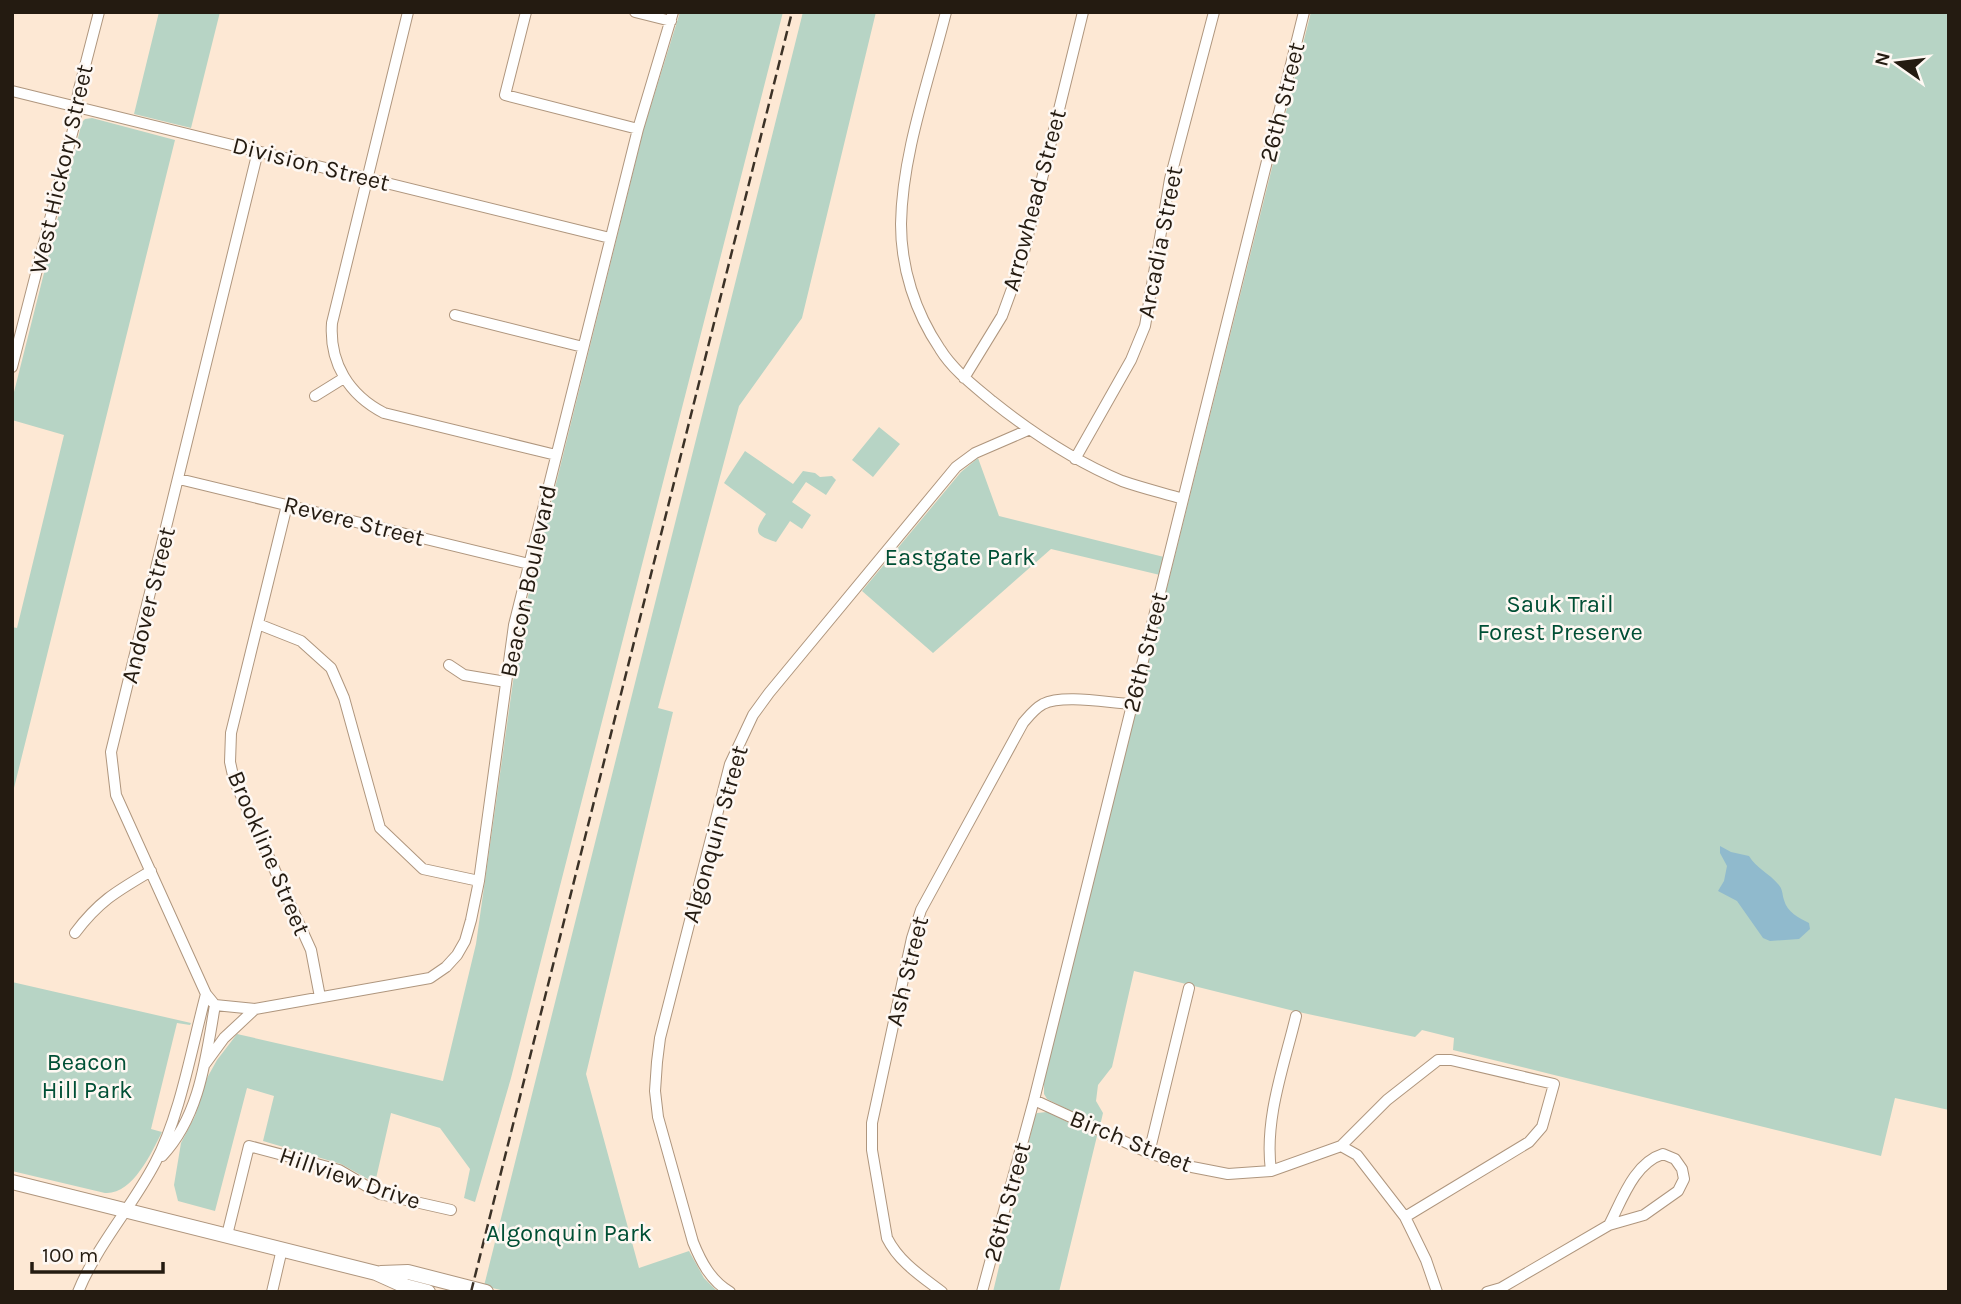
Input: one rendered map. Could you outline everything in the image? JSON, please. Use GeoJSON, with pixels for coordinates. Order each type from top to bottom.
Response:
{"type":"FeatureCollection","features":[{"type":"Feature","properties":{"kind":"main road"},"geometry":{"type":"LineString","coordinates":[[12,1182],[376,1273],[405,1286],[428,1292]]}},
{"type":"Feature","properties":{"kind":"main road"},"geometry":{"type":"LineString","coordinates":[[376,1273],[408,1272],[486,1292]]}},
{"type":"Feature","properties":{"kind":"street","name":"West Hickory Street"},"geometry":{"type":"LineString","coordinates":[[12,367],[99,12]]}},
{"type":"Feature","properties":{"kind":"street"},"geometry":{"type":"LineString","coordinates":[[408,12],[332,323],[334,355],[344,378],[362,400],[384,413],[556,455]]}},
{"type":"Feature","properties":{"kind":"street"},"geometry":{"type":"LineString","coordinates":[[526,12],[505,95],[638,129]]}},
{"type":"Feature","properties":{"kind":"street"},"geometry":{"type":"LineString","coordinates":[[635,12],[672,17]]}},
{"type":"Feature","properties":{"kind":"street"},"geometry":{"type":"LineString","coordinates":[[946,12],[909,156],[901,226],[909,286],[939,349],[964,378],[1028,430],[1075,459],[1123,481],[1183,499]]}},
{"type":"Feature","properties":{"kind":"street","name":"Arrowhead Street"},"geometry":{"type":"LineString","coordinates":[[964,378],[1002,316],[1021,264],[1083,12]]}},
{"type":"Feature","properties":{"kind":"street","name":"Arcadia Street"},"geometry":{"type":"LineString","coordinates":[[1075,459],[1131,360],[1145,326],[1170,179],[1214,12]]}},
{"type":"Feature","properties":{"kind":"street","name":"26th Street"},"geometry":{"type":"LineString","coordinates":[[982,1292],[1034,1100],[1304,12]]}},
{"type":"Feature","properties":{"kind":"street","name":"Beacon Boulevard"},"geometry":{"type":"LineString","coordinates":[[255,1009],[419,982],[446,967],[465,941],[479,881],[514,625],[638,129],[672,17]]}},
{"type":"Feature","properties":{"kind":"street","name":"Division Street"},"geometry":{"type":"LineString","coordinates":[[12,91],[610,238]]}},
{"type":"Feature","properties":{"kind":"street","name":"Andover Street"},"geometry":{"type":"LineString","coordinates":[[215,1005],[206,994],[116,795],[111,752],[258,151]]}},
{"type":"Feature","properties":{"kind":"street"},"geometry":{"type":"LineString","coordinates":[[455,315],[583,347]]}},
{"type":"Feature","properties":{"kind":"street"},"geometry":{"type":"LineString","coordinates":[[315,396],[344,378]]}},
{"type":"Feature","properties":{"kind":"street","name":"Algonquin Street"},"geometry":{"type":"LineString","coordinates":[[730,1292],[712,1276],[701,1261],[693,1242],[658,1117],[654,1091],[660,1038],[730,764],[753,715],[769,693],[956,467],[975,453],[1028,430]]}},
{"type":"Feature","properties":{"kind":"street","name":"Revere Street"},"geometry":{"type":"LineString","coordinates":[[179,479],[529,564]]}},
{"type":"Feature","properties":{"kind":"street","name":"Brookline Street"},"geometry":{"type":"LineString","coordinates":[[287,505],[231,733],[230,762],[234,780],[311,950],[320,997]]}},
{"type":"Feature","properties":{"kind":"street"},"geometry":{"type":"LineString","coordinates":[[258,624],[301,640],[331,668],[344,698],[380,828],[423,869],[479,881]]}},
{"type":"Feature","properties":{"kind":"street"},"geometry":{"type":"LineString","coordinates":[[449,665],[464,674],[506,682]]}},
{"type":"Feature","properties":{"kind":"street","name":"Ash Street"},"geometry":{"type":"LineString","coordinates":[[942,1292],[892,1249],[887,1238],[871,1143],[872,1123],[915,929],[925,901],[1032,711],[1056,700],[1132,704]]}},
{"type":"Feature","properties":{"kind":"street"},"geometry":{"type":"LineString","coordinates":[[75,933],[92,911],[110,895],[151,872]]}},
{"type":"Feature","properties":{"kind":"street"},"geometry":{"type":"LineString","coordinates":[[1149,1153],[1189,988]]}},
{"type":"Feature","properties":{"kind":"street"},"geometry":{"type":"LineString","coordinates":[[78,1292],[113,1227],[155,1163],[170,1128],[206,994]]}},
{"type":"Feature","properties":{"kind":"street"},"geometry":{"type":"LineString","coordinates":[[155,1163],[171,1146],[194,1103],[205,1065],[215,1005],[255,1009]]}},
{"type":"Feature","properties":{"kind":"street"},"geometry":{"type":"LineString","coordinates":[[205,1065],[224,1038],[255,1009]]}},
{"type":"Feature","properties":{"kind":"street"},"geometry":{"type":"LineString","coordinates":[[1270,1171],[1270,1123],[1296,1016]]}},
{"type":"Feature","properties":{"kind":"street"},"geometry":{"type":"LineString","coordinates":[[1405,1217],[1529,1143],[1542,1127],[1554,1084],[1451,1060],[1438,1060],[1387,1100],[1341,1146],[1357,1156],[1405,1217],[1426,1259],[1437,1292]]}},
{"type":"Feature","properties":{"kind":"street","name":"Birch Street"},"geometry":{"type":"LineString","coordinates":[[1034,1100],[1149,1153],[1192,1167],[1228,1174],[1270,1171],[1341,1146]]}},
{"type":"Feature","properties":{"kind":"street","name":"Hillview Drive"},"geometry":{"type":"LineString","coordinates":[[227,1235],[249,1146],[339,1170],[380,1194],[451,1210]]}},
{"type":"Feature","properties":{"kind":"street"},"geometry":{"type":"LineString","coordinates":[[1487,1292],[1502,1287],[1609,1225],[1644,1215],[1678,1191],[1684,1179],[1682,1169],[1675,1159],[1663,1154],[1653,1157],[1643,1165],[1609,1225]]}},
{"type":"Feature","properties":{"kind":"street"},"geometry":{"type":"LineString","coordinates":[[272,1292],[282,1249]]}},
{"type":"Feature","properties":{"kind":"green space"},"geometry":{"type":"Polygon","coordinates":[[[159,12],[220,12],[191,128],[134,114],[159,12]]]}},
{"type":"Feature","properties":{"kind":"green space"},"geometry":{"type":"Polygon","coordinates":[[[680,12],[783,12],[511,1078],[475,1202],[464,1198],[470,1169],[440,1128],[391,1113],[375,1183],[341,1164],[263,1141],[274,1096],[247,1088],[215,1211],[178,1201],[174,1185],[181,1143],[195,1116],[207,1078],[237,1034],[443,1081],[476,944],[521,625],[644,128],[680,12]]]}},
{"type":"Feature","properties":{"kind":"green space","name":"Algonquin Park"},"geometry":{"type":"Polygon","coordinates":[[[803,12],[876,12],[802,318],[739,406],[658,708],[673,712],[586,1074],[639,1268],[689,1251],[704,1278],[718,1292],[509,1292],[484,1286],[803,12]]]}},
{"type":"Feature","properties":{"kind":"green space","name":"Sauk Trail Forest Preserve"},"geometry":{"type":"Polygon","coordinates":[[[1311,12],[1949,12],[1949,1110],[1895,1098],[1881,1156],[1453,1050],[1454,1038],[1422,1030],[1415,1037],[1294,1011],[1134,971],[1112,1067],[1098,1085],[1096,1101],[1103,1113],[1100,1126],[1047,1099],[1044,1094],[1044,1079],[1311,12]]]}},
{"type":"Feature","properties":{"kind":"green space"},"geometry":{"type":"Polygon","coordinates":[[[92,118],[175,140],[12,796],[12,627],[17,628],[64,435],[12,420],[12,400],[82,122],[92,118]]]}},
{"type":"Feature","properties":{"kind":"green space"},"geometry":{"type":"Polygon","coordinates":[[[879,427],[900,444],[873,477],[852,460],[879,427]]]}},
{"type":"Feature","properties":{"kind":"green space"},"geometry":{"type":"Polygon","coordinates":[[[745,451],[793,484],[803,471],[815,473],[820,477],[832,476],[836,480],[826,495],[806,482],[792,502],[811,515],[802,529],[790,521],[776,542],[760,535],[759,525],[766,514],[724,483],[745,451]]]}},
{"type":"Feature","properties":{"kind":"green space","name":"Eastgate Park"},"geometry":{"type":"Polygon","coordinates":[[[978,458],[999,516],[1164,557],[1160,575],[1051,549],[933,653],[862,591],[961,472],[978,458]]]}},
{"type":"Feature","properties":{"kind":"green space","name":"Beacon Hill Park"},"geometry":{"type":"Polygon","coordinates":[[[12,982],[191,1023],[177,1023],[151,1129],[162,1132],[140,1171],[115,1192],[105,1193],[12,1171],[12,982]]]}},
{"type":"Feature","properties":{"kind":"green space"},"geometry":{"type":"Polygon","coordinates":[[[1047,1112],[1097,1136],[1059,1292],[993,1292],[1035,1116],[1037,1113],[1047,1112]]]}},
{"type":"Feature","properties":{"kind":"water"},"geometry":{"type":"Polygon","coordinates":[[[1720,846],[1749,856],[1780,886],[1788,908],[1809,923],[1810,929],[1799,939],[1770,941],[1763,938],[1737,901],[1718,891],[1724,881],[1727,866],[1720,853],[1720,846]]]}},
{"type":"Feature","properties":{"kind":"railway"},"geometry":{"type":"LineString","coordinates":[[471,1292],[792,12]]}}]}
